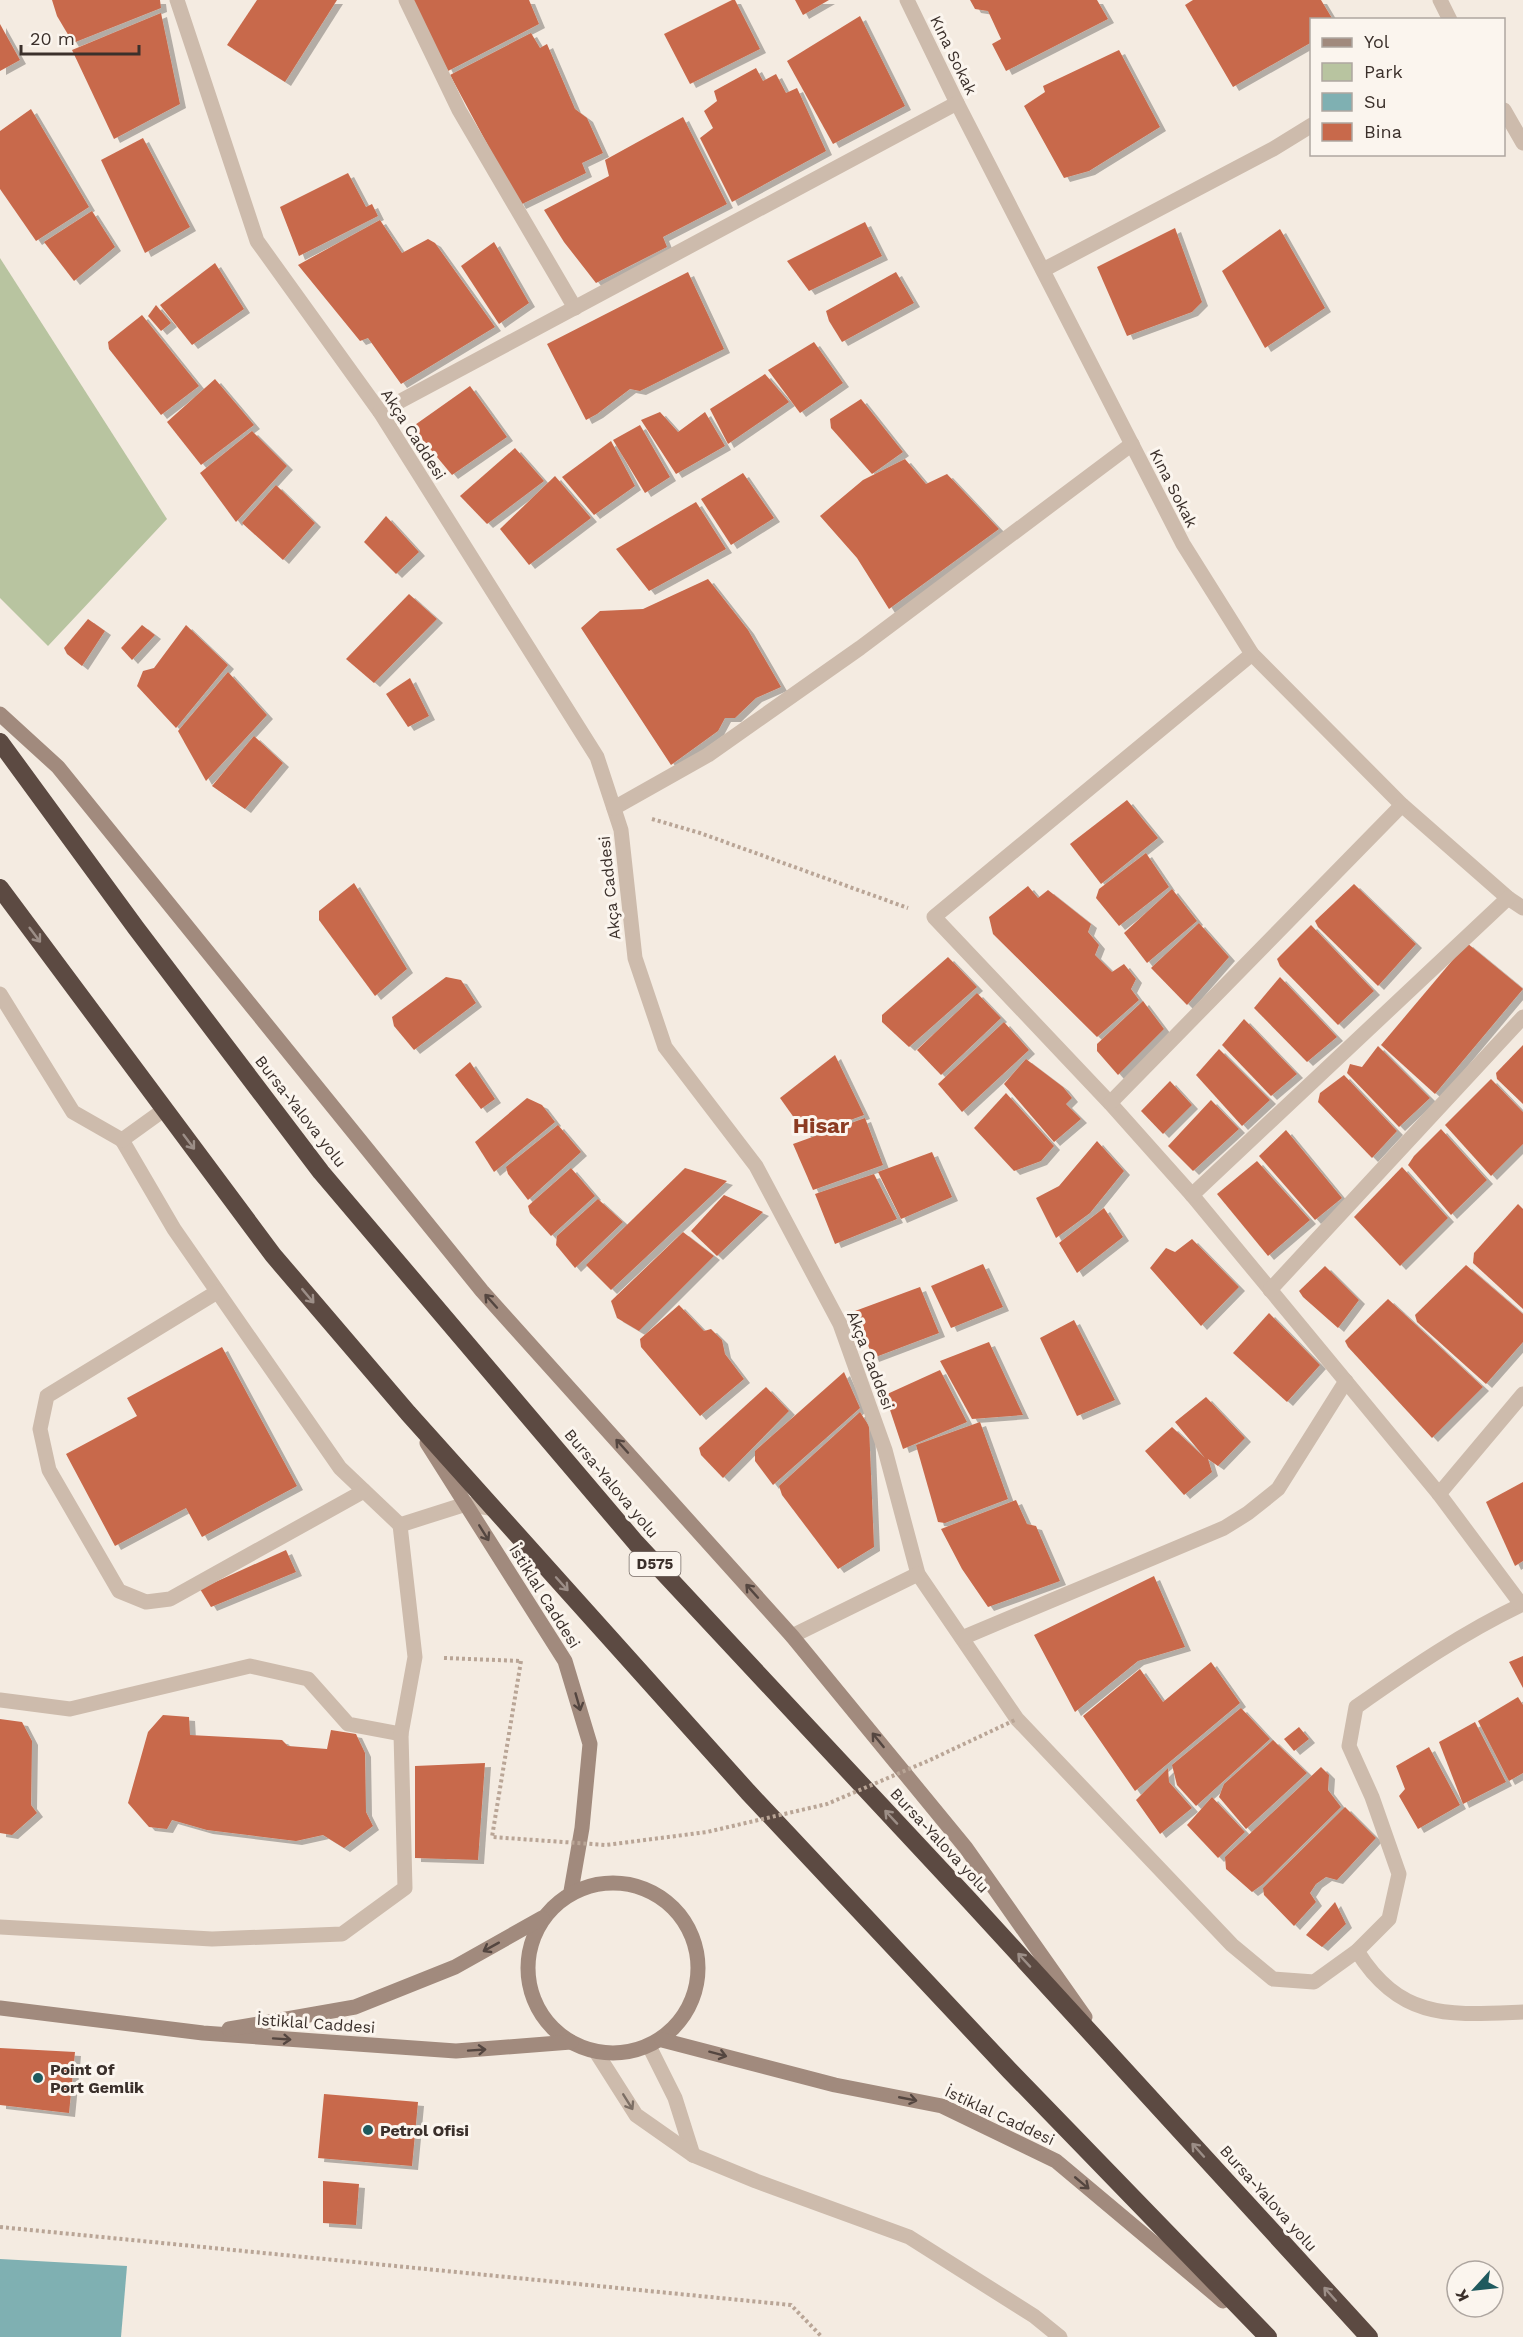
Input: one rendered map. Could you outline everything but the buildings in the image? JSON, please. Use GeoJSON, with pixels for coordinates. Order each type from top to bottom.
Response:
{"type":"FeatureCollection","features":[{"type":"Feature","properties":{"kind":"highway","name":"Bursa-Yalova yolu"},"geometry":{"type":"LineString","coordinates":[[0,742],[136,928],[321,1172],[636,1544],[1113,2056],[1369,2337]]}},
{"type":"Feature","properties":{"kind":"highway"},"geometry":{"type":"LineString","coordinates":[[0,888],[273,1255],[408,1413],[748,1792],[1010,2071],[1267,2337]]}},
{"type":"Feature","properties":{"kind":"main road"},"geometry":{"type":"LineString","coordinates":[[0,714],[58,766],[482,1291],[792,1636],[966,1848],[1113,2056]]}},
{"type":"Feature","properties":{"kind":"main road","name":"İstiklal Caddesi"},"geometry":{"type":"LineString","coordinates":[[408,1413],[566,1661],[590,1744],[582,1828],[571,1892]]}},
{"type":"Feature","properties":{"kind":"main road"},"geometry":{"type":"LineString","coordinates":[[617,1882],[645,1888],[670,1903],[688,1926],[698,1953],[698,1981],[690,2007],[673,2030],[655,2043],[624,2054],[596,2052],[571,2042],[549,2025],[534,2001],[527,1973],[530,1944],[542,1918],[571,1892],[588,1885],[617,1882]]}},
{"type":"Feature","properties":{"kind":"main road","name":"İstiklal Caddesi"},"geometry":{"type":"LineString","coordinates":[[203,2033],[355,2007],[455,1967],[542,1918]]}},
{"type":"Feature","properties":{"kind":"main road","name":"İstiklal Caddesi"},"geometry":{"type":"LineString","coordinates":[[0,2008],[203,2033],[456,2051],[571,2042]]}},
{"type":"Feature","properties":{"kind":"main road","name":"İstiklal Caddesi"},"geometry":{"type":"LineString","coordinates":[[655,2043],[835,2085],[942,2106],[1056,2161],[1267,2337]]}},
{"type":"Feature","properties":{"kind":"street","name":"Akça Caddesi"},"geometry":{"type":"LineString","coordinates":[[177,0],[257,241],[380,412],[597,757],[621,830],[635,958],[665,1047],[756,1166],[840,1324],[885,1450],[918,1574],[1017,1719],[1232,1945],[1273,1979],[1314,1982],[1357,1952],[1389,1919],[1399,1874],[1371,1797],[1349,1746],[1356,1707],[1414,1666],[1522,1604]]}},
{"type":"Feature","properties":{"kind":"street"},"geometry":{"type":"LineString","coordinates":[[406,0],[459,110],[575,308]]}},
{"type":"Feature","properties":{"kind":"street","name":"Kına Sokak"},"geometry":{"type":"LineString","coordinates":[[907,0],[957,103],[1183,544],[1252,654],[1402,805],[1508,898],[1523,908]]}},
{"type":"Feature","properties":{"kind":"street"},"geometry":{"type":"LineString","coordinates":[[1440,0],[1449,18]]}},
{"type":"Feature","properties":{"kind":"street"},"geometry":{"type":"LineString","coordinates":[[380,412],[957,103]]}},
{"type":"Feature","properties":{"kind":"street"},"geometry":{"type":"LineString","coordinates":[[1505,113],[1523,143]]}},
{"type":"Feature","properties":{"kind":"street"},"geometry":{"type":"LineString","coordinates":[[1043,270],[1273,149],[1310,126]]}},
{"type":"Feature","properties":{"kind":"street"},"geometry":{"type":"LineString","coordinates":[[614,807],[708,755],[746,729],[860,648],[1132,444]]}},
{"type":"Feature","properties":{"kind":"street"},"geometry":{"type":"LineString","coordinates":[[1252,654],[934,917],[1110,1103],[1192,1195],[1440,1494],[1522,1604]]}},
{"type":"Feature","properties":{"kind":"street"},"geometry":{"type":"LineString","coordinates":[[1110,1103],[1402,805]]}},
{"type":"Feature","properties":{"kind":"street"},"geometry":{"type":"LineString","coordinates":[[1192,1195],[1508,898]]}},
{"type":"Feature","properties":{"kind":"street"},"geometry":{"type":"LineString","coordinates":[[0,994],[73,1112],[122,1140],[174,1229],[340,1468],[400,1526],[415,1657],[401,1734],[405,1888],[342,1934],[212,1939],[0,1927]]}},
{"type":"Feature","properties":{"kind":"street"},"geometry":{"type":"LineString","coordinates":[[1270,1290],[1523,1017]]}},
{"type":"Feature","properties":{"kind":"street"},"geometry":{"type":"LineString","coordinates":[[122,1140],[165,1109]]}},
{"type":"Feature","properties":{"kind":"street"},"geometry":{"type":"LineString","coordinates":[[217,1292],[47,1396],[40,1429],[49,1470],[119,1591],[146,1602],[170,1599],[364,1491]]}},
{"type":"Feature","properties":{"kind":"street"},"geometry":{"type":"LineString","coordinates":[[962,1638],[1224,1527],[1248,1513],[1278,1488],[1346,1381]]}},
{"type":"Feature","properties":{"kind":"street"},"geometry":{"type":"LineString","coordinates":[[1440,1494],[1523,1394]]}},
{"type":"Feature","properties":{"kind":"street"},"geometry":{"type":"LineString","coordinates":[[400,1526],[466,1504],[495,1509]]}},
{"type":"Feature","properties":{"kind":"street"},"geometry":{"type":"LineString","coordinates":[[792,1636],[918,1574]]}},
{"type":"Feature","properties":{"kind":"street"},"geometry":{"type":"LineString","coordinates":[[0,1700],[70,1709],[250,1666],[308,1679],[348,1724],[401,1734]]}},
{"type":"Feature","properties":{"kind":"street"},"geometry":{"type":"LineString","coordinates":[[1357,1952],[1368,1969],[1382,1983],[1398,1996],[1416,2006],[1440,2012],[1464,2014],[1523,2012]]}},
{"type":"Feature","properties":{"kind":"street"},"geometry":{"type":"LineString","coordinates":[[655,2043],[693,2155]]}},
{"type":"Feature","properties":{"kind":"street"},"geometry":{"type":"LineString","coordinates":[[596,2052],[636,2115],[693,2155],[756,2181],[909,2237],[1034,2316],[1060,2337]]}},
{"type":"Feature","properties":{"kind":"path"},"geometry":{"type":"LineString","coordinates":[[614,807],[700,833],[934,917]]}},
{"type":"Feature","properties":{"kind":"path"},"geometry":{"type":"LineString","coordinates":[[415,1657],[521,1661],[492,1837],[606,1845],[718,1829],[827,1804],[930,1760],[1017,1719]]}},
{"type":"Feature","properties":{"kind":"path"},"geometry":{"type":"LineString","coordinates":[[0,2227],[791,2305],[822,2337]]}},
{"type":"Feature","properties":{"kind":"green space"},"geometry":{"type":"Polygon","coordinates":[[[0,258],[167,519],[48,646],[0,598],[0,258]]]}},
{"type":"Feature","properties":{"kind":"water"},"geometry":{"type":"Polygon","coordinates":[[[0,2259],[127,2266],[121,2337],[0,2337],[0,2259]]]}},
{"type":"Feature","properties":{"kind":"place","name":"Point Of Port Gemlik"},"geometry":{"type":"Point","coordinates":[38,2078]}},
{"type":"Feature","properties":{"kind":"place","name":"Petrol Ofisi"},"geometry":{"type":"Point","coordinates":[368,2130]}},
{"type":"Feature","properties":{"kind":"district","name":"Hisar"},"geometry":{"type":"Point","coordinates":[821,1125]}}]}
